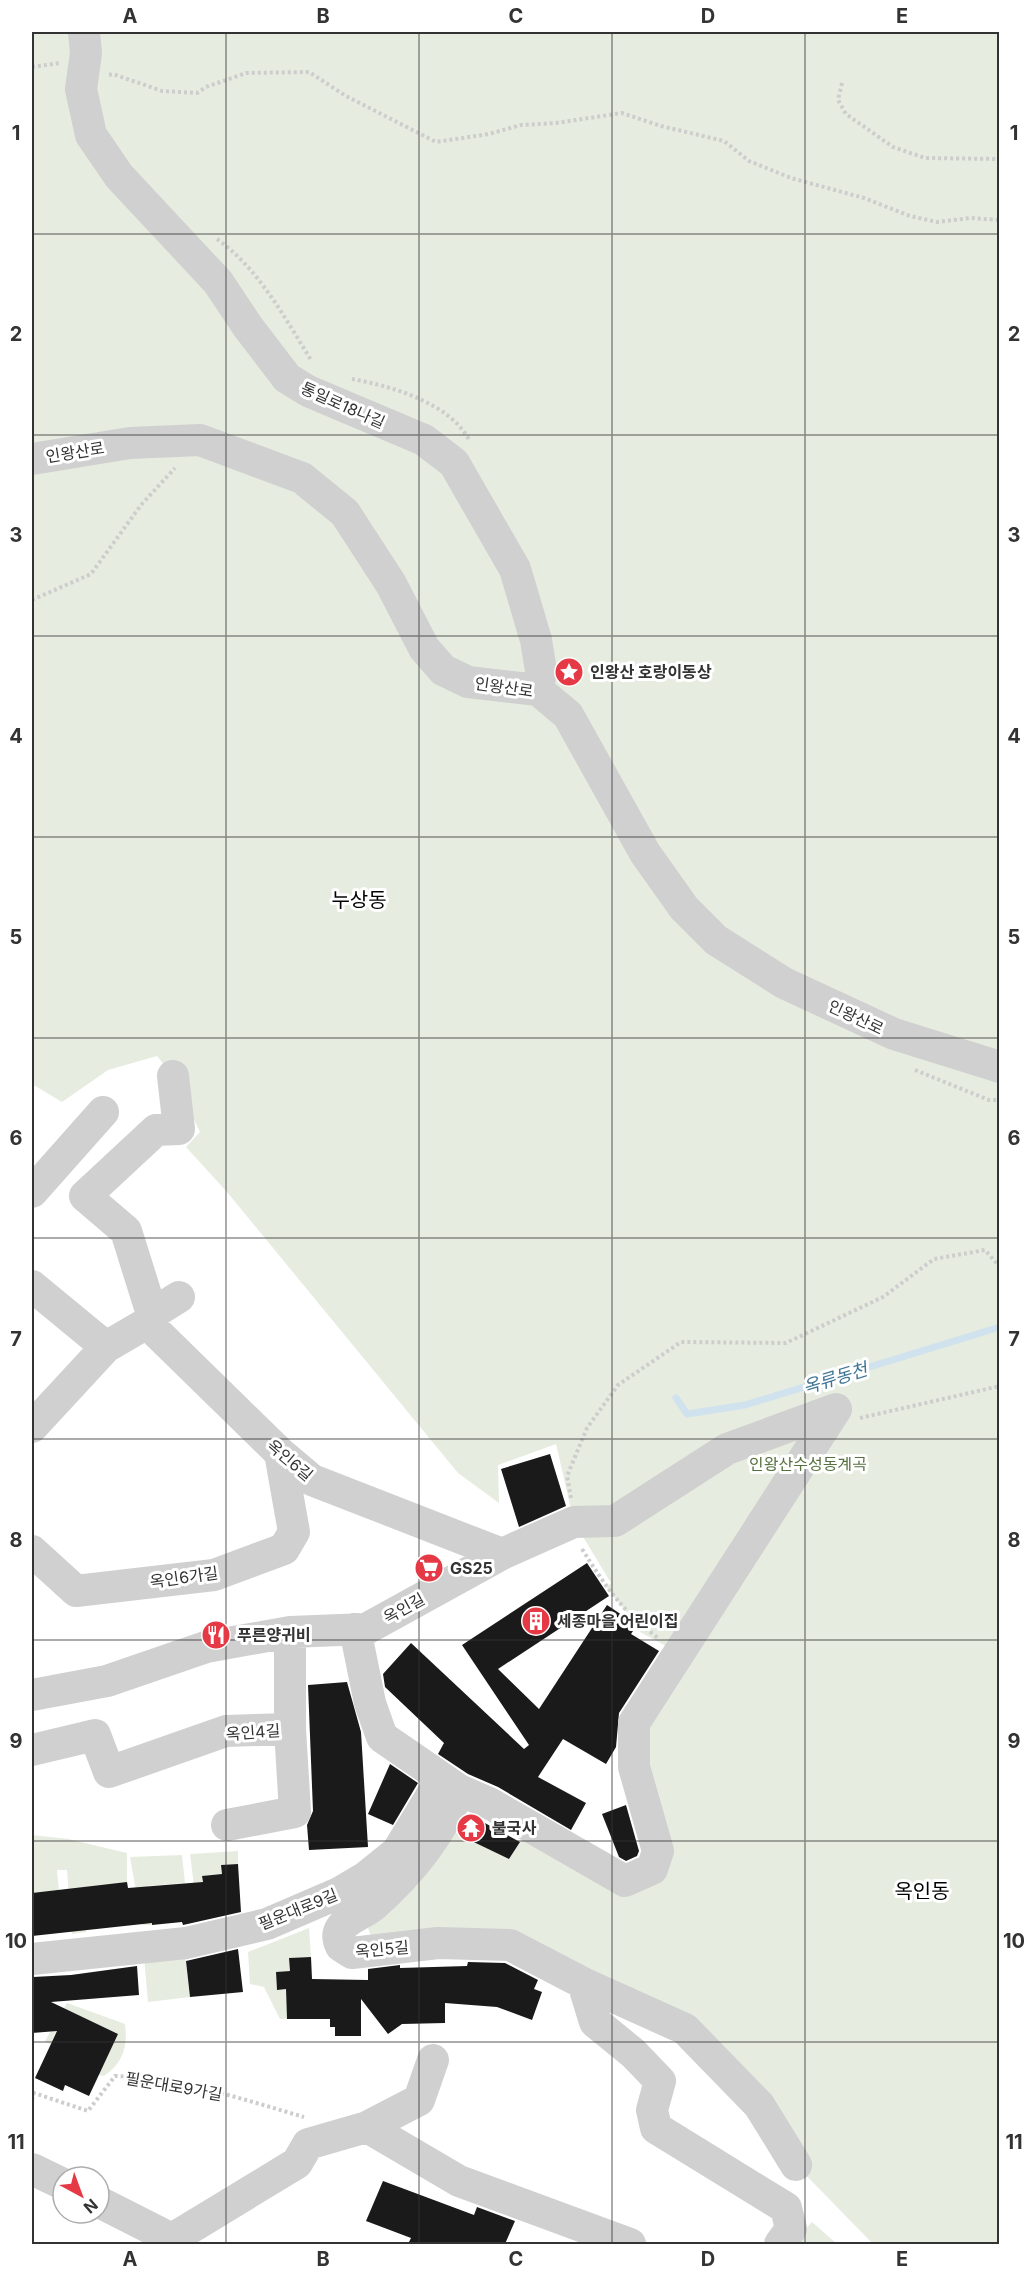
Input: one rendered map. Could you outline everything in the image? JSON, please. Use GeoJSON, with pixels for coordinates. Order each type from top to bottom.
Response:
{"type":"FeatureCollection","features":[{"type":"Feature","properties":{"kind":"street","name":"통일로18나길"},"geometry":{"type":"LineString","coordinates":[[84,32],[86,53],[81,89],[91,135],[119,176],[219,282],[248,327],[287,378],[308,391],[424,440],[454,463],[515,569],[536,640],[541,671],[538,690]]}},
{"type":"Feature","properties":{"kind":"street","name":"인왕산로"},"geometry":{"type":"LineString","coordinates":[[32,459],[130,443],[200,440],[302,478],[345,513],[391,584],[424,648],[443,670],[468,682],[538,690],[568,715],[645,853],[684,908],[716,939],[784,983],[894,1034],[999,1067]]}},
{"type":"Feature","properties":{"kind":"street"},"geometry":{"type":"LineString","coordinates":[[84,1196],[156,1131],[179,1129],[173,1076]]}},
{"type":"Feature","properties":{"kind":"street"},"geometry":{"type":"LineString","coordinates":[[41,1181],[102,1112]]}},
{"type":"Feature","properties":{"kind":"street","name":"옥인6길"},"geometry":{"type":"LineString","coordinates":[[41,1181],[84,1196],[126,1231],[150,1319],[280,1453],[312,1480],[502,1554]]}},
{"type":"Feature","properties":{"kind":"street"},"geometry":{"type":"LineString","coordinates":[[32,1286],[106,1347]]}},
{"type":"Feature","properties":{"kind":"street"},"geometry":{"type":"LineString","coordinates":[[32,1427],[106,1347],[179,1297]]}},
{"type":"Feature","properties":{"kind":"street"},"geometry":{"type":"LineString","coordinates":[[355,1629],[370,1703],[382,1737],[450,1785],[489,1803],[625,1881],[652,1869],[658,1851],[634,1767],[634,1723],[836,1409],[727,1449],[615,1521],[571,1524]]}},
{"type":"Feature","properties":{"kind":"street","name":"옥인6가길"},"geometry":{"type":"LineString","coordinates":[[32,1551],[76,1591],[214,1575],[284,1549],[294,1532],[280,1453]]}},
{"type":"Feature","properties":{"kind":"street","name":"옥인길"},"geometry":{"type":"LineString","coordinates":[[32,1695],[107,1681],[206,1647],[290,1632],[366,1629],[502,1554],[571,1524]]}},
{"type":"Feature","properties":{"kind":"street"},"geometry":{"type":"LineString","coordinates":[[290,1632],[290,1729]]}},
{"type":"Feature","properties":{"kind":"street","name":"옥인4길"},"geometry":{"type":"LineString","coordinates":[[78,1686],[109,1772],[226,1731],[290,1729],[295,1812],[227,1825]]}},
{"type":"Feature","properties":{"kind":"street"},"geometry":{"type":"LineString","coordinates":[[32,1750],[95,1736]]}},
{"type":"Feature","properties":{"kind":"street","name":"필운대로9길"},"geometry":{"type":"LineString","coordinates":[[32,1959],[186,1943],[267,1924],[339,1893],[366,1877],[397,1852],[450,1785]]}},
{"type":"Feature","properties":{"kind":"street","name":"옥인5길"},"geometry":{"type":"LineString","coordinates":[[450,1785],[449,1815],[432,1841],[369,1910],[341,1927],[338,1937],[341,1946],[348,1952],[357,1953],[438,1943],[510,1945],[583,1983],[685,2028],[759,2105],[796,2165]]}},
{"type":"Feature","properties":{"kind":"street"},"geometry":{"type":"LineString","coordinates":[[583,1983],[595,2022],[633,2053],[660,2082],[652,2110],[656,2128],[786,2208],[792,2229],[780,2244]]}},
{"type":"Feature","properties":{"kind":"street"},"geometry":{"type":"LineString","coordinates":[[111,2208],[172,2239],[297,2163],[308,2144],[367,2127],[419,2100],[433,2060]]}},
{"type":"Feature","properties":{"kind":"street"},"geometry":{"type":"LineString","coordinates":[[367,2127],[459,2181],[630,2244]]}},
{"type":"Feature","properties":{"kind":"street"},"geometry":{"type":"LineString","coordinates":[[32,2169],[51,2178]]}},
{"type":"Feature","properties":{"kind":"path"},"geometry":{"type":"LineString","coordinates":[[81,89],[114,74],[162,91],[197,93],[206,87],[246,73],[309,72],[346,96],[436,142],[489,135],[521,125],[556,123],[622,112],[661,126],[724,141],[749,161],[791,178],[864,198],[910,216],[937,222],[970,218],[999,220]]}},
{"type":"Feature","properties":{"kind":"path"},"geometry":{"type":"LineString","coordinates":[[842,83],[838,100],[846,114],[892,147],[925,158],[999,159]]}},
{"type":"Feature","properties":{"kind":"path"},"geometry":{"type":"LineString","coordinates":[[32,600],[91,574],[141,506],[177,466]]}},
{"type":"Feature","properties":{"kind":"path"},"geometry":{"type":"LineString","coordinates":[[906,1067],[989,1100],[999,1100]]}},
{"type":"Feature","properties":{"kind":"path"},"geometry":{"type":"LineString","coordinates":[[677,1656],[632,1619],[606,1587],[571,1524],[567,1476],[587,1428],[618,1385],[681,1342],[786,1343],[884,1298],[934,1259],[985,1251],[999,1267]]}},
{"type":"Feature","properties":{"kind":"path","name":"필운대로9가길"},"geometry":{"type":"LineString","coordinates":[[32,2100],[34,2093],[88,2111],[115,2076],[138,2077],[204,2088],[318,2121],[325,2140]]}},
{"type":"Feature","properties":{"kind":"green space","name":"인왕산수성동계곡"},"geometry":{"type":"Polygon","coordinates":[[[32,32],[999,32],[999,2244],[873,2244],[796,2165],[765,2104],[571,1968],[373,1941],[368,1928],[450,1830],[509,1859],[527,1832],[655,1880],[644,1733],[690,1659],[640,1632],[640,1621],[636,1616],[632,1619],[606,1587],[611,1583],[574,1522],[556,1444],[498,1465],[499,1503],[458,1473],[227,1192],[186,1147],[200,1132],[173,1076],[157,1056],[108,1070],[62,1102],[32,1084],[32,32]]]}},
{"type":"Feature","properties":{"kind":"green space"},"geometry":{"type":"Polygon","coordinates":[[[32,1835],[68,1839],[127,1853],[127,1882],[80,1889],[86,1932],[72,1934],[67,1870],[57,1870],[59,1891],[32,1893],[32,1835]]]}},
{"type":"Feature","properties":{"kind":"green space"},"geometry":{"type":"Polygon","coordinates":[[[238,1851],[238,1864],[221,1865],[222,1874],[202,1876],[205,1912],[198,1918],[190,1854],[238,1851]]]}},
{"type":"Feature","properties":{"kind":"green space"},"geometry":{"type":"Polygon","coordinates":[[[182,1855],[185,1883],[147,1886],[152,1925],[142,1925],[130,1857],[182,1855]]]}},
{"type":"Feature","properties":{"kind":"green space"},"geometry":{"type":"Polygon","coordinates":[[[309,1928],[311,1957],[290,1958],[290,1971],[276,1972],[277,1989],[286,1989],[287,2019],[280,2019],[264,1987],[250,1984],[248,1952],[309,1928]]]}},
{"type":"Feature","properties":{"kind":"green space"},"geometry":{"type":"Polygon","coordinates":[[[185,1952],[190,1997],[148,2002],[144,1957],[185,1952]]]}},
{"type":"Feature","properties":{"kind":"green space"},"geometry":{"type":"Polygon","coordinates":[[[67,2003],[125,2024],[126,2040],[123,2054],[116,2066],[104,2076],[98,2075],[118,2034],[67,2010],[50,2044],[45,2041],[67,2003]]]}},
{"type":"Feature","properties":{"kind":"green space"},"geometry":{"type":"Polygon","coordinates":[[[812,2222],[837,2244],[792,2244],[812,2222]]]}},
{"type":"Feature","properties":{"kind":"building"},"geometry":{"type":"Polygon","coordinates":[[[550,1454],[566,1506],[519,1527],[501,1469],[550,1454]]]}},
{"type":"Feature","properties":{"kind":"building"},"geometry":{"type":"Polygon","coordinates":[[[587,1563],[609,1596],[498,1669],[539,1709],[607,1605],[637,1625],[631,1634],[659,1651],[619,1713],[616,1747],[606,1764],[563,1739],[538,1777],[586,1803],[571,1830],[498,1787],[468,1774],[438,1754],[444,1743],[385,1687],[383,1674],[411,1643],[524,1749],[529,1745],[462,1645],[587,1563]]]}},
{"type":"Feature","properties":{"kind":"building"},"geometry":{"type":"Polygon","coordinates":[[[347,1682],[361,1732],[368,1847],[309,1850],[307,1825],[313,1811],[308,1685],[347,1682]]]}},
{"type":"Feature","properties":{"kind":"building"},"geometry":{"type":"Polygon","coordinates":[[[390,1764],[418,1783],[393,1825],[368,1814],[390,1764]]]}},
{"type":"Feature","properties":{"kind":"building"},"geometry":{"type":"Polygon","coordinates":[[[626,1805],[639,1851],[637,1856],[626,1861],[619,1857],[602,1814],[626,1805]]]}},
{"type":"Feature","properties":{"kind":"building"},"geometry":{"type":"Polygon","coordinates":[[[468,1814],[520,1842],[509,1859],[457,1834],[468,1814]]]}},
{"type":"Feature","properties":{"kind":"building"},"geometry":{"type":"Polygon","coordinates":[[[238,1864],[241,1912],[183,1925],[182,1922],[152,1925],[152,1923],[32,1936],[32,1893],[127,1882],[128,1888],[203,1882],[202,1876],[222,1874],[221,1865],[238,1864]]]}},
{"type":"Feature","properties":{"kind":"building"},"geometry":{"type":"Polygon","coordinates":[[[238,1949],[243,1992],[190,1997],[186,1961],[238,1949]]]}},
{"type":"Feature","properties":{"kind":"building"},"geometry":{"type":"Polygon","coordinates":[[[311,1957],[312,1979],[368,1980],[368,1969],[400,1965],[400,1968],[467,1966],[468,1962],[505,1963],[538,1980],[534,1989],[542,1992],[532,2020],[497,2007],[445,2003],[445,2023],[402,2024],[388,2034],[361,1999],[361,2036],[335,2036],[335,2027],[330,2027],[330,2019],[287,2019],[286,1989],[277,1990],[276,1972],[290,1971],[289,1958],[311,1957]]]}},
{"type":"Feature","properties":{"kind":"building"},"geometry":{"type":"Polygon","coordinates":[[[137,1966],[139,1995],[51,2002],[118,2034],[89,2096],[65,2085],[63,2091],[35,2078],[57,2031],[32,2033],[33,1977],[71,1975],[137,1966]]]}},
{"type":"Feature","properties":{"kind":"building"},"geometry":{"type":"Polygon","coordinates":[[[383,2181],[474,2215],[477,2207],[515,2221],[505,2244],[408,2244],[411,2238],[366,2221],[383,2181]]]}},
{"type":"Feature","properties":{"kind":"waterway","name":"옥류동천"},"geometry":{"type":"LineString","coordinates":[[676,1398],[687,1414],[745,1405],[1000,1327]]}},
{"type":"Feature","properties":{"kind":"place","name":"인왕산 호랑이동상"},"geometry":{"type":"Point","coordinates":[569,672]}},
{"type":"Feature","properties":{"kind":"place","name":"GS25"},"geometry":{"type":"Point","coordinates":[429,1568]}},
{"type":"Feature","properties":{"kind":"place","name":"세종마을 어린이집"},"geometry":{"type":"Point","coordinates":[536,1621]}},
{"type":"Feature","properties":{"kind":"place","name":"푸른양귀비"},"geometry":{"type":"Point","coordinates":[216,1635]}},
{"type":"Feature","properties":{"kind":"place","name":"불국사"},"geometry":{"type":"Point","coordinates":[471,1828]}},
{"type":"Feature","properties":{"kind":"district","name":"누상동"},"geometry":{"type":"Point","coordinates":[359,900]}},
{"type":"Feature","properties":{"kind":"district","name":"옥인동"},"geometry":{"type":"Point","coordinates":[922,1891]}}]}
